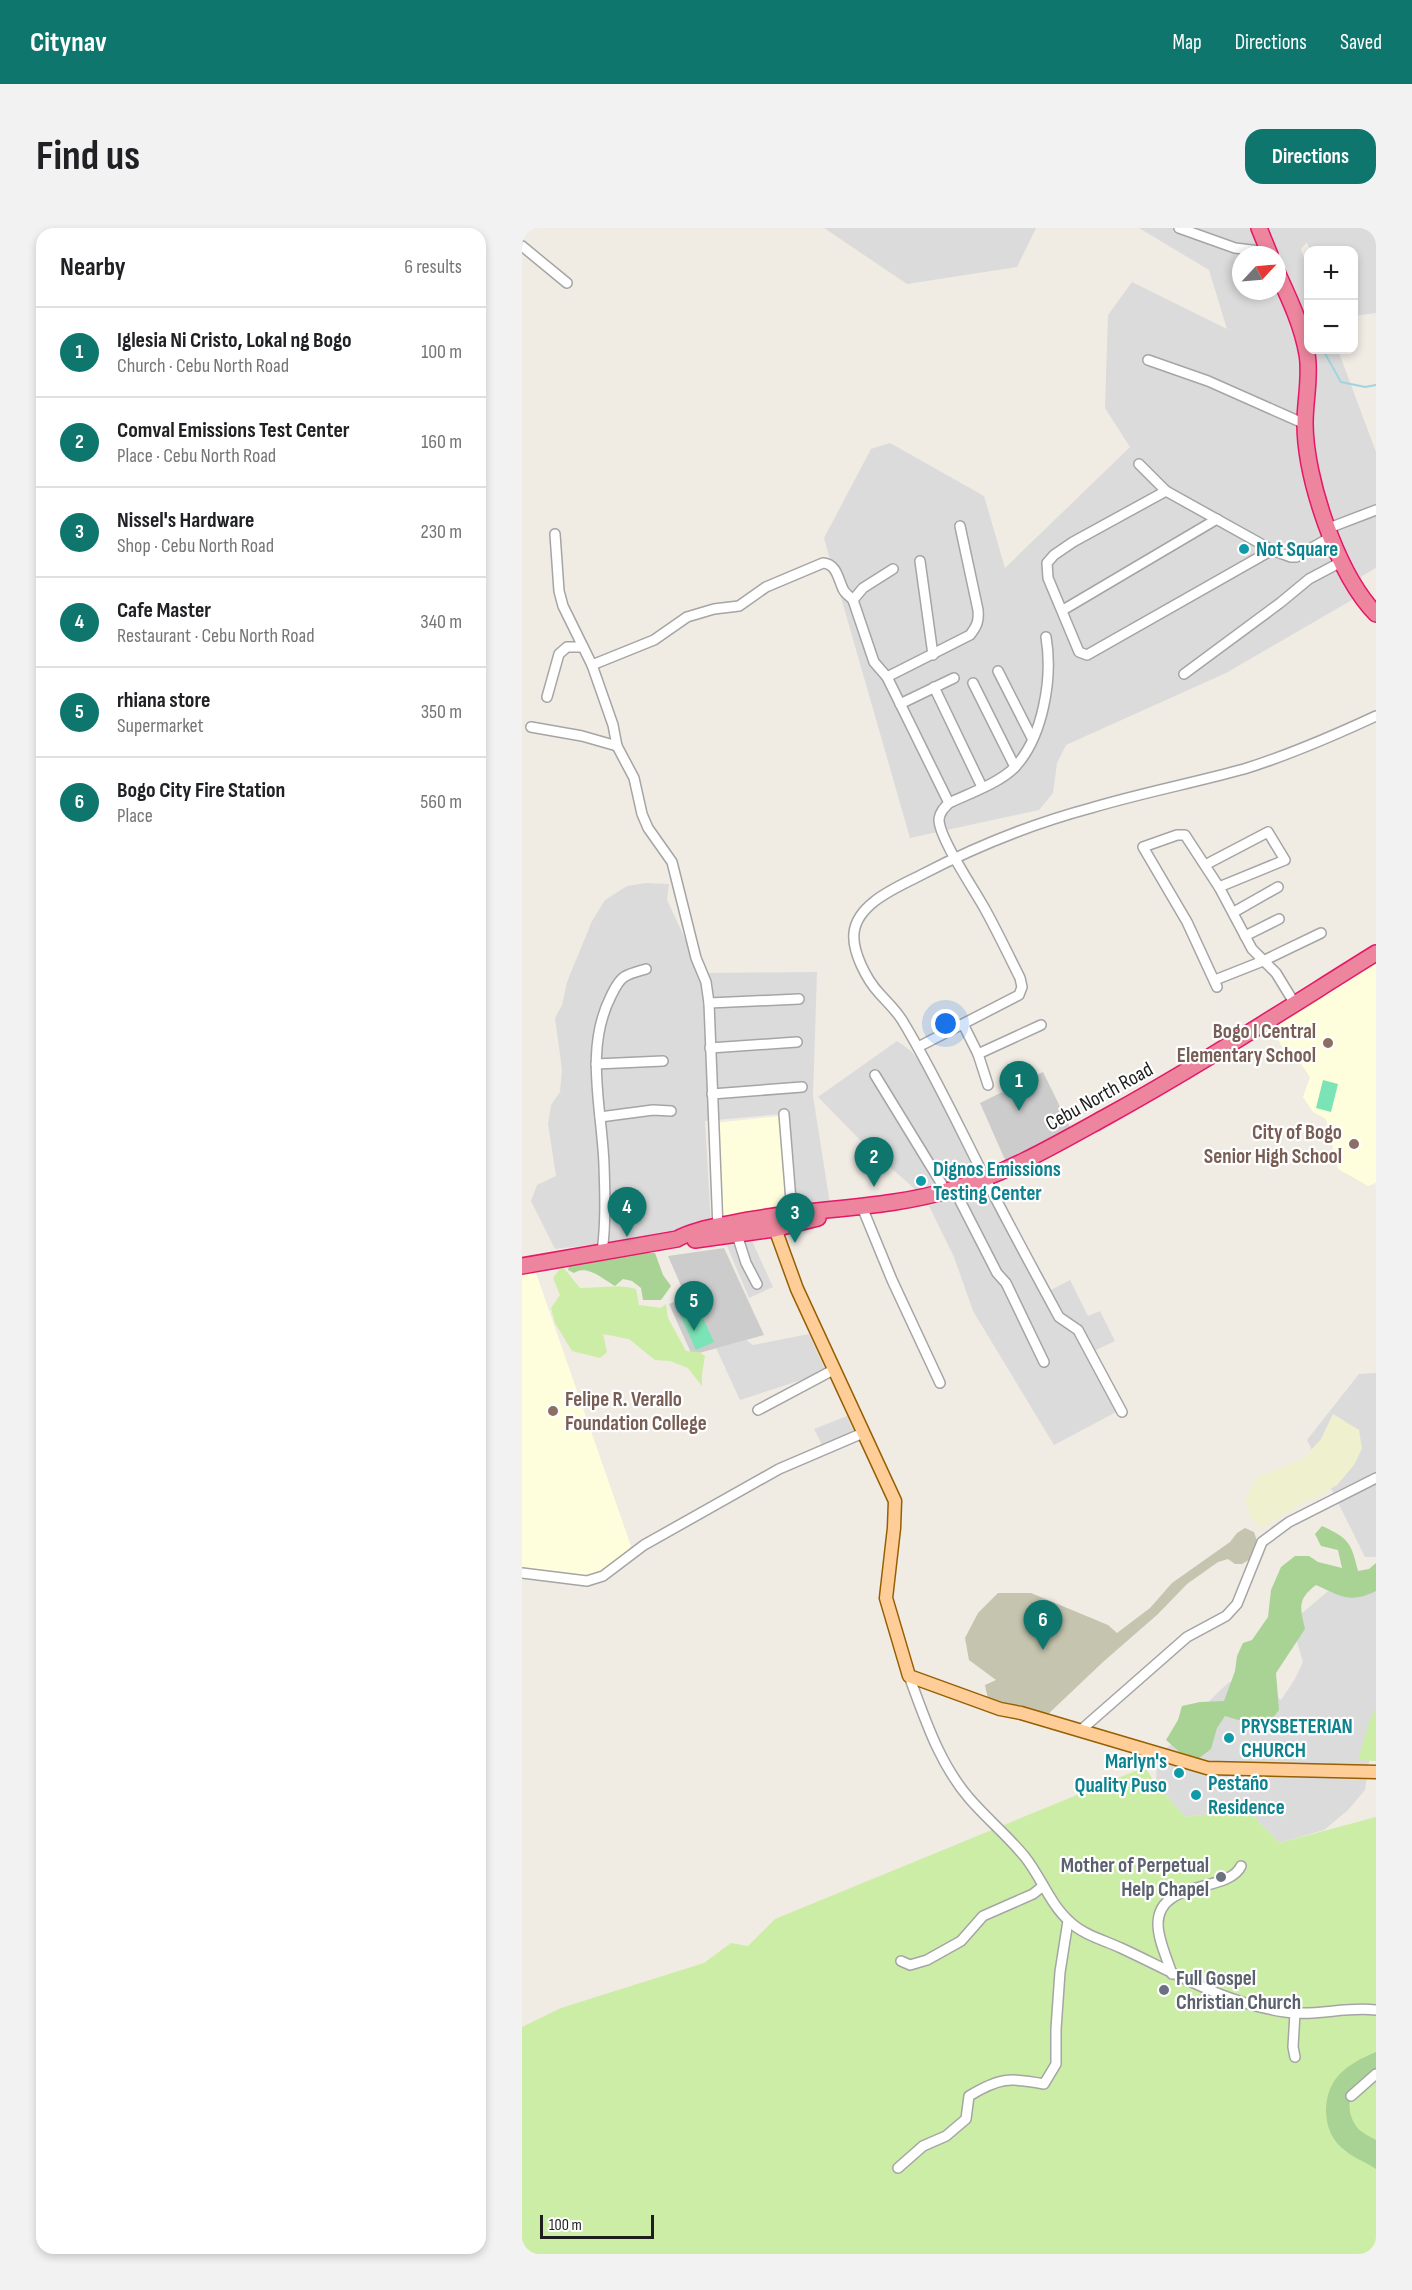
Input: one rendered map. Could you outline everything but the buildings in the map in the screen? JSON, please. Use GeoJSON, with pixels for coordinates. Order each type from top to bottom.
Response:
{"type":"FeatureCollection","features":[{"type":"Feature","properties":{"kind":"highway"},"geometry":{"type":"LineString","coordinates":[[1259,228],[1266,246]]}},
{"type":"Feature","properties":{"kind":"highway"},"geometry":{"type":"LineString","coordinates":[[1286,292],[1296,315],[1308,356],[1305,424],[1311,471],[1341,562],[1359,593],[1376,614]]}},
{"type":"Feature","properties":{"kind":"highway","name":"Cebu North Road"},"geometry":{"type":"LineString","coordinates":[[522,1266],[677,1239],[688,1241],[718,1232],[950,1190],[986,1179],[1060,1143],[1161,1086],[1376,954]]}},
{"type":"Feature","properties":{"kind":"highway","name":"Cebu North Road"},"geometry":{"type":"LineString","coordinates":[[773,1222],[792,1213],[857,1208]]}},
{"type":"Feature","properties":{"kind":"highway","name":"Cebu North Road"},"geometry":{"type":"LineString","coordinates":[[718,1232],[737,1235],[757,1225]]}},
{"type":"Feature","properties":{"kind":"main road"},"geometry":{"type":"LineString","coordinates":[[773,1222],[797,1289],[895,1501],[886,1598],[909,1676],[1000,1709],[1207,1768],[1376,1772]]}},
{"type":"Feature","properties":{"kind":"street"},"geometry":{"type":"LineString","coordinates":[[1179,228],[1232,247]]}},
{"type":"Feature","properties":{"kind":"street"},"geometry":{"type":"LineString","coordinates":[[522,246],[567,283]]}},
{"type":"Feature","properties":{"kind":"street"},"geometry":{"type":"LineString","coordinates":[[1148,360],[1208,381],[1305,424]]}},
{"type":"Feature","properties":{"kind":"street"},"geometry":{"type":"LineString","coordinates":[[1139,464],[1166,491],[1272,550],[1291,557],[1330,533],[1376,510]]}},
{"type":"Feature","properties":{"kind":"street"},"geometry":{"type":"LineString","coordinates":[[1166,491],[1054,555],[1047,563],[1046,571],[1078,652],[1087,656],[1272,550]]}},
{"type":"Feature","properties":{"kind":"street"},"geometry":{"type":"LineString","coordinates":[[1062,610],[1217,519]]}},
{"type":"Feature","properties":{"kind":"street"},"geometry":{"type":"LineString","coordinates":[[887,677],[970,635],[976,627],[979,619],[974,586],[960,526]]}},
{"type":"Feature","properties":{"kind":"street"},"geometry":{"type":"LineString","coordinates":[[555,534],[559,591],[563,606],[592,665],[613,725],[617,746],[634,778],[642,814],[648,828],[672,862],[696,958],[706,982],[709,1003],[718,1232]]}},
{"type":"Feature","properties":{"kind":"street"},"geometry":{"type":"LineString","coordinates":[[920,561],[933,655]]}},
{"type":"Feature","properties":{"kind":"street"},"geometry":{"type":"LineString","coordinates":[[1184,674],[1280,603],[1308,579],[1341,562]]}},
{"type":"Feature","properties":{"kind":"street"},"geometry":{"type":"LineString","coordinates":[[592,665],[654,640],[687,617],[714,609],[739,606],[766,587],[823,563],[828,563],[834,568],[844,592],[853,600],[874,662],[887,677],[949,803]]}},
{"type":"Feature","properties":{"kind":"street"},"geometry":{"type":"LineString","coordinates":[[853,600],[863,588],[893,569]]}},
{"type":"Feature","properties":{"kind":"street"},"geometry":{"type":"LineString","coordinates":[[918,1047],[1019,995],[1022,987],[1020,978],[986,911],[955,857],[939,819],[942,810],[949,803],[982,788],[1015,767],[1044,711],[1049,674],[1046,638]]}},
{"type":"Feature","properties":{"kind":"street"},"geometry":{"type":"LineString","coordinates":[[547,697],[559,654],[567,647],[583,647]]}},
{"type":"Feature","properties":{"kind":"street"},"geometry":{"type":"LineString","coordinates":[[998,670],[1032,738]]}},
{"type":"Feature","properties":{"kind":"street"},"geometry":{"type":"LineString","coordinates":[[900,704],[954,678]]}},
{"type":"Feature","properties":{"kind":"street"},"geometry":{"type":"LineString","coordinates":[[973,683],[1015,767]]}},
{"type":"Feature","properties":{"kind":"street"},"geometry":{"type":"LineString","coordinates":[[934,687],[982,788]]}},
{"type":"Feature","properties":{"kind":"street"},"geometry":{"type":"LineString","coordinates":[[1122,1412],[1078,1330],[1059,1317],[918,1047],[895,1009],[871,981],[856,947],[854,934],[862,913],[873,903],[910,880],[1006,835],[1089,808],[1243,769],[1297,751],[1376,716]]}},
{"type":"Feature","properties":{"kind":"street"},"geometry":{"type":"LineString","coordinates":[[531,727],[582,736],[617,746]]}},
{"type":"Feature","properties":{"kind":"street"},"geometry":{"type":"LineString","coordinates":[[1205,864],[1268,832],[1285,860],[1219,887]]}},
{"type":"Feature","properties":{"kind":"street"},"geometry":{"type":"LineString","coordinates":[[1294,1004],[1276,973],[1263,962],[1245,936],[1234,912],[1185,835],[1177,835],[1143,847],[1187,922],[1216,983],[1263,962],[1321,933]]}},
{"type":"Feature","properties":{"kind":"street"},"geometry":{"type":"LineString","coordinates":[[1234,912],[1278,887]]}},
{"type":"Feature","properties":{"kind":"street"},"geometry":{"type":"LineString","coordinates":[[1245,936],[1279,919]]}},
{"type":"Feature","properties":{"kind":"street"},"geometry":{"type":"LineString","coordinates":[[602,1252],[606,1225],[596,1064],[597,1046],[605,1008],[616,986],[623,977],[646,969]]}},
{"type":"Feature","properties":{"kind":"street"},"geometry":{"type":"LineString","coordinates":[[709,1003],[799,999]]}},
{"type":"Feature","properties":{"kind":"street"},"geometry":{"type":"LineString","coordinates":[[963,1024],[978,1054],[988,1085]]}},
{"type":"Feature","properties":{"kind":"street"},"geometry":{"type":"LineString","coordinates":[[978,1054],[1041,1025]]}},
{"type":"Feature","properties":{"kind":"street"},"geometry":{"type":"LineString","coordinates":[[710,1048],[797,1042]]}},
{"type":"Feature","properties":{"kind":"street"},"geometry":{"type":"LineString","coordinates":[[596,1064],[663,1061]]}},
{"type":"Feature","properties":{"kind":"street"},"geometry":{"type":"LineString","coordinates":[[875,1075],[950,1190],[998,1273],[1006,1282],[1044,1362]]}},
{"type":"Feature","properties":{"kind":"street"},"geometry":{"type":"LineString","coordinates":[[712,1094],[801,1087]]}},
{"type":"Feature","properties":{"kind":"street"},"geometry":{"type":"LineString","coordinates":[[600,1117],[653,1110],[671,1112]]}},
{"type":"Feature","properties":{"kind":"street"},"geometry":{"type":"LineString","coordinates":[[784,1114],[792,1213]]}},
{"type":"Feature","properties":{"kind":"street"},"geometry":{"type":"LineString","coordinates":[[857,1208],[940,1383]]}},
{"type":"Feature","properties":{"kind":"street"},"geometry":{"type":"LineString","coordinates":[[737,1235],[746,1263],[757,1284]]}},
{"type":"Feature","properties":{"kind":"street"},"geometry":{"type":"LineString","coordinates":[[758,1410],[835,1369]]}},
{"type":"Feature","properties":{"kind":"street"},"geometry":{"type":"LineString","coordinates":[[522,1573],[587,1581],[603,1576],[644,1545],[779,1469],[863,1433]]}},
{"type":"Feature","properties":{"kind":"street"},"geometry":{"type":"LineString","coordinates":[[1081,1731],[1187,1637],[1226,1616],[1237,1604],[1262,1542],[1289,1522],[1376,1478]]}},
{"type":"Feature","properties":{"kind":"street"},"geometry":{"type":"LineString","coordinates":[[909,1676],[929,1731],[948,1767],[968,1797],[1026,1858],[1068,1921],[1083,1932],[1225,1998],[1251,2006],[1295,2013],[1346,2009],[1376,2010]]}},
{"type":"Feature","properties":{"kind":"street"},"geometry":{"type":"LineString","coordinates":[[1172,1974],[1158,1922],[1165,1904],[1178,1894],[1235,1876],[1241,1866]]}},
{"type":"Feature","properties":{"kind":"street"},"geometry":{"type":"LineString","coordinates":[[901,1960],[910,1965],[927,1960],[961,1941],[983,1916],[1033,1894],[1043,1886]]}},
{"type":"Feature","properties":{"kind":"street"},"geometry":{"type":"LineString","coordinates":[[898,2168],[923,2145],[946,2136],[966,2119],[969,2096],[992,2083],[1017,2079],[1044,2084],[1056,2064],[1060,1972],[1068,1921]]}},
{"type":"Feature","properties":{"kind":"street"},"geometry":{"type":"LineString","coordinates":[[1295,2013],[1293,2047],[1295,2057]]}},
{"type":"Feature","properties":{"kind":"street"},"geometry":{"type":"LineString","coordinates":[[1352,2096],[1376,2074]]}},
{"type":"Feature","properties":{"kind":"shaded area"},"geometry":{"type":"Polygon","coordinates":[[[824,228],[1036,228],[1017,267],[907,284],[824,228]]]}},
{"type":"Feature","properties":{"kind":"shaded area"},"geometry":{"type":"Polygon","coordinates":[[[1139,228],[1376,228],[1376,313],[1358,315],[1358,246],[1308,246],[1307,242],[1301,249],[1304,258],[1304,354],[1339,354],[1376,452],[1376,568],[1362,576],[1352,600],[1226,673],[1066,745],[1057,763],[1053,793],[1039,810],[910,838],[824,538],[871,449],[890,443],[984,496],[1005,568],[1130,447],[1105,408],[1108,315],[1132,282],[1227,329],[1209,270],[1139,228]]]}},
{"type":"Feature","properties":{"kind":"shaded area"},"geometry":{"type":"Polygon","coordinates":[[[646,883],[669,884],[667,900],[701,973],[817,972],[813,1096],[830,1204],[791,1208],[782,1114],[705,1121],[711,1225],[677,1235],[555,1249],[531,1201],[537,1185],[556,1176],[548,1124],[551,1105],[560,1092],[562,1070],[555,1018],[562,1005],[567,982],[592,921],[605,900],[627,886],[646,883]]]}},
{"type":"Feature","properties":{"kind":"shaded area","name":"Bogo I Central Elementary School"},"geometry":{"type":"Polygon","coordinates":[[[1376,959],[1376,1183],[1368,1186],[1338,1169],[1326,1119],[1313,1112],[1303,1097],[1310,1077],[1299,1061],[1291,1063],[1270,1025],[1376,959]]]}},
{"type":"Feature","properties":{"kind":"shaded area"},"geometry":{"type":"Polygon","coordinates":[[[897,1041],[911,1051],[932,1077],[973,1162],[970,1175],[942,1186],[916,1190],[863,1143],[818,1097],[897,1041]]]}},
{"type":"Feature","properties":{"kind":"shaded area"},"geometry":{"type":"Polygon","coordinates":[[[1043,1072],[1070,1127],[1006,1162],[980,1103],[1043,1072]]]}},
{"type":"Feature","properties":{"kind":"shaded area"},"geometry":{"type":"Polygon","coordinates":[[[781,1116],[789,1211],[722,1221],[714,1123],[781,1116]]]}},
{"type":"Feature","properties":{"kind":"shaded area"},"geometry":{"type":"Polygon","coordinates":[[[986,1184],[1060,1323],[1076,1331],[1120,1410],[1054,1445],[973,1311],[954,1257],[929,1206],[986,1184]]]}},
{"type":"Feature","properties":{"kind":"shaded area"},"geometry":{"type":"Polygon","coordinates":[[[734,1239],[752,1241],[773,1287],[749,1298],[727,1246],[734,1239]]]}},
{"type":"Feature","properties":{"kind":"shaded area"},"geometry":{"type":"Polygon","coordinates":[[[724,1248],[764,1335],[692,1355],[669,1304],[686,1297],[668,1256],[724,1248]]]}},
{"type":"Feature","properties":{"kind":"shaded area","name":"Felipe R. Verallo Foundation College"},"geometry":{"type":"Polygon","coordinates":[[[536,1273],[631,1546],[611,1571],[596,1581],[522,1572],[522,1275],[536,1273]]]}},
{"type":"Feature","properties":{"kind":"shaded area"},"geometry":{"type":"Polygon","coordinates":[[[1070,1280],[1088,1316],[1100,1311],[1115,1341],[1094,1351],[1064,1318],[1051,1290],[1070,1280]]]}},
{"type":"Feature","properties":{"kind":"shaded area"},"geometry":{"type":"Polygon","coordinates":[[[809,1334],[826,1372],[740,1400],[716,1348],[746,1340],[753,1345],[809,1334]]]}},
{"type":"Feature","properties":{"kind":"shaded area"},"geometry":{"type":"Polygon","coordinates":[[[1376,1373],[1376,1557],[1365,1557],[1307,1440],[1359,1374],[1376,1373]]]}},
{"type":"Feature","properties":{"kind":"shaded area"},"geometry":{"type":"Polygon","coordinates":[[[1333,1414],[1359,1430],[1362,1449],[1354,1465],[1337,1485],[1307,1500],[1262,1528],[1253,1521],[1245,1500],[1257,1477],[1303,1459],[1321,1439],[1333,1414]]]}},
{"type":"Feature","properties":{"kind":"shaded area"},"geometry":{"type":"Polygon","coordinates":[[[847,1416],[855,1435],[823,1447],[814,1429],[847,1416]]]}},
{"type":"Feature","properties":{"kind":"shaded area"},"geometry":{"type":"Polygon","coordinates":[[[1245,1528],[1254,1532],[1257,1541],[1254,1555],[1250,1559],[1242,1564],[1235,1564],[1228,1559],[1218,1562],[1187,1584],[1158,1614],[1045,1717],[988,1699],[985,1685],[996,1680],[969,1660],[965,1638],[978,1613],[998,1593],[1031,1593],[1108,1625],[1117,1633],[1150,1608],[1172,1583],[1230,1542],[1237,1533],[1245,1528]]]}},
{"type":"Feature","properties":{"kind":"shaded area"},"geometry":{"type":"Polygon","coordinates":[[[1376,1576],[1376,1730],[1373,1734],[1365,1790],[1348,1810],[1324,1830],[1279,1843],[1239,1801],[1219,1813],[1186,1817],[1156,1785],[1157,1755],[1184,1735],[1197,1713],[1229,1682],[1267,1688],[1281,1700],[1303,1662],[1296,1638],[1301,1614],[1333,1587],[1376,1576]]]}},
{"type":"Feature","properties":{"kind":"green space"},"geometry":{"type":"Polygon","coordinates":[[[1323,1080],[1338,1084],[1331,1112],[1316,1108],[1323,1080]]]}},
{"type":"Feature","properties":{"kind":"green space"},"geometry":{"type":"Polygon","coordinates":[[[641,1253],[655,1253],[663,1275],[671,1286],[661,1300],[643,1300],[641,1288],[632,1281],[623,1279],[615,1286],[590,1271],[574,1273],[568,1270],[569,1266],[575,1264],[641,1253]]]}},
{"type":"Feature","properties":{"kind":"green space"},"geometry":{"type":"Polygon","coordinates":[[[562,1266],[580,1288],[616,1286],[636,1289],[639,1305],[661,1308],[666,1304],[668,1318],[686,1351],[699,1352],[705,1356],[702,1386],[688,1368],[670,1361],[655,1360],[629,1339],[603,1334],[607,1352],[600,1358],[572,1351],[555,1323],[551,1308],[560,1295],[553,1278],[562,1266]]]}},
{"type":"Feature","properties":{"kind":"green space"},"geometry":{"type":"Polygon","coordinates":[[[698,1307],[714,1342],[696,1350],[680,1315],[698,1307]]]}},
{"type":"Feature","properties":{"kind":"green space"},"geometry":{"type":"Polygon","coordinates":[[[1322,1526],[1348,1543],[1358,1571],[1369,1569],[1376,1563],[1376,1591],[1352,1598],[1316,1585],[1310,1590],[1302,1604],[1305,1629],[1276,1673],[1279,1710],[1269,1723],[1245,1722],[1225,1716],[1217,1728],[1211,1749],[1198,1759],[1183,1755],[1166,1740],[1178,1720],[1182,1706],[1200,1702],[1224,1701],[1243,1643],[1252,1640],[1268,1617],[1271,1590],[1281,1567],[1295,1556],[1309,1556],[1318,1562],[1342,1568],[1338,1550],[1321,1546],[1315,1534],[1322,1526]]]}},
{"type":"Feature","properties":{"kind":"green space"},"geometry":{"type":"Polygon","coordinates":[[[1376,1707],[1376,1761],[1358,1760],[1369,1722],[1376,1707]]]}},
{"type":"Feature","properties":{"kind":"green space"},"geometry":{"type":"Polygon","coordinates":[[[1145,1767],[1156,1785],[1186,1817],[1219,1813],[1239,1801],[1279,1843],[1376,1817],[1376,2254],[522,2254],[522,2027],[561,2008],[704,1963],[731,1943],[748,1946],[775,1919],[1145,1767]]]}},
{"type":"Feature","properties":{"kind":"green space"},"geometry":{"type":"Polygon","coordinates":[[[1376,2052],[1376,2070],[1356,2085],[1350,2101],[1350,2109],[1358,2128],[1376,2140],[1376,2169],[1350,2154],[1337,2143],[1329,2128],[1326,2112],[1327,2100],[1334,2081],[1347,2067],[1376,2052]]]}},
{"type":"Feature","properties":{"kind":"waterway"},"geometry":{"type":"LineString","coordinates":[[1325,354],[1341,382],[1365,387],[1376,385]]}},
{"type":"Feature","properties":{"kind":"place","name":"Not Square"},"geometry":{"type":"Point","coordinates":[1244,549]}},
{"type":"Feature","properties":{"kind":"place","name":"Bogo I Central Elementary School"},"geometry":{"type":"Point","coordinates":[1328,1043]}},
{"type":"Feature","properties":{"kind":"place","name":"Iglesia Ni Cristo, Lokal ng Bogo"},"geometry":{"type":"Point","coordinates":[1019,1111]}},
{"type":"Feature","properties":{"kind":"place","name":"City of Bogo Senior High School"},"geometry":{"type":"Point","coordinates":[1354,1144]}},
{"type":"Feature","properties":{"kind":"place","name":"Dignos Emissions Testing Center"},"geometry":{"type":"Point","coordinates":[921,1181]}},
{"type":"Feature","properties":{"kind":"place","name":"Comval Emissions Test Center"},"geometry":{"type":"Point","coordinates":[874,1187]}},
{"type":"Feature","properties":{"kind":"place","name":"Cafe Master"},"geometry":{"type":"Point","coordinates":[627,1237]}},
{"type":"Feature","properties":{"kind":"place","name":"Nissel's Hardware"},"geometry":{"type":"Point","coordinates":[795,1243]}},
{"type":"Feature","properties":{"kind":"place","name":"rhiana store"},"geometry":{"type":"Point","coordinates":[694,1331]}},
{"type":"Feature","properties":{"kind":"place","name":"Felipe R. Verallo Foundation College"},"geometry":{"type":"Point","coordinates":[553,1411]}},
{"type":"Feature","properties":{"kind":"place","name":"Bogo City Fire Station"},"geometry":{"type":"Point","coordinates":[1043,1650]}},
{"type":"Feature","properties":{"kind":"place","name":"PRYSBETERIAN CHURCH"},"geometry":{"type":"Point","coordinates":[1229,1738]}},
{"type":"Feature","properties":{"kind":"place","name":"Marlyn's Quality Puso"},"geometry":{"type":"Point","coordinates":[1179,1773]}},
{"type":"Feature","properties":{"kind":"place","name":"Pestaño Residence"},"geometry":{"type":"Point","coordinates":[1196,1795]}},
{"type":"Feature","properties":{"kind":"place","name":"Mother of Perpetual Help Chapel"},"geometry":{"type":"Point","coordinates":[1221,1877]}},
{"type":"Feature","properties":{"kind":"place","name":"Full Gospel Christian Church"},"geometry":{"type":"Point","coordinates":[1164,1990]}}]}
